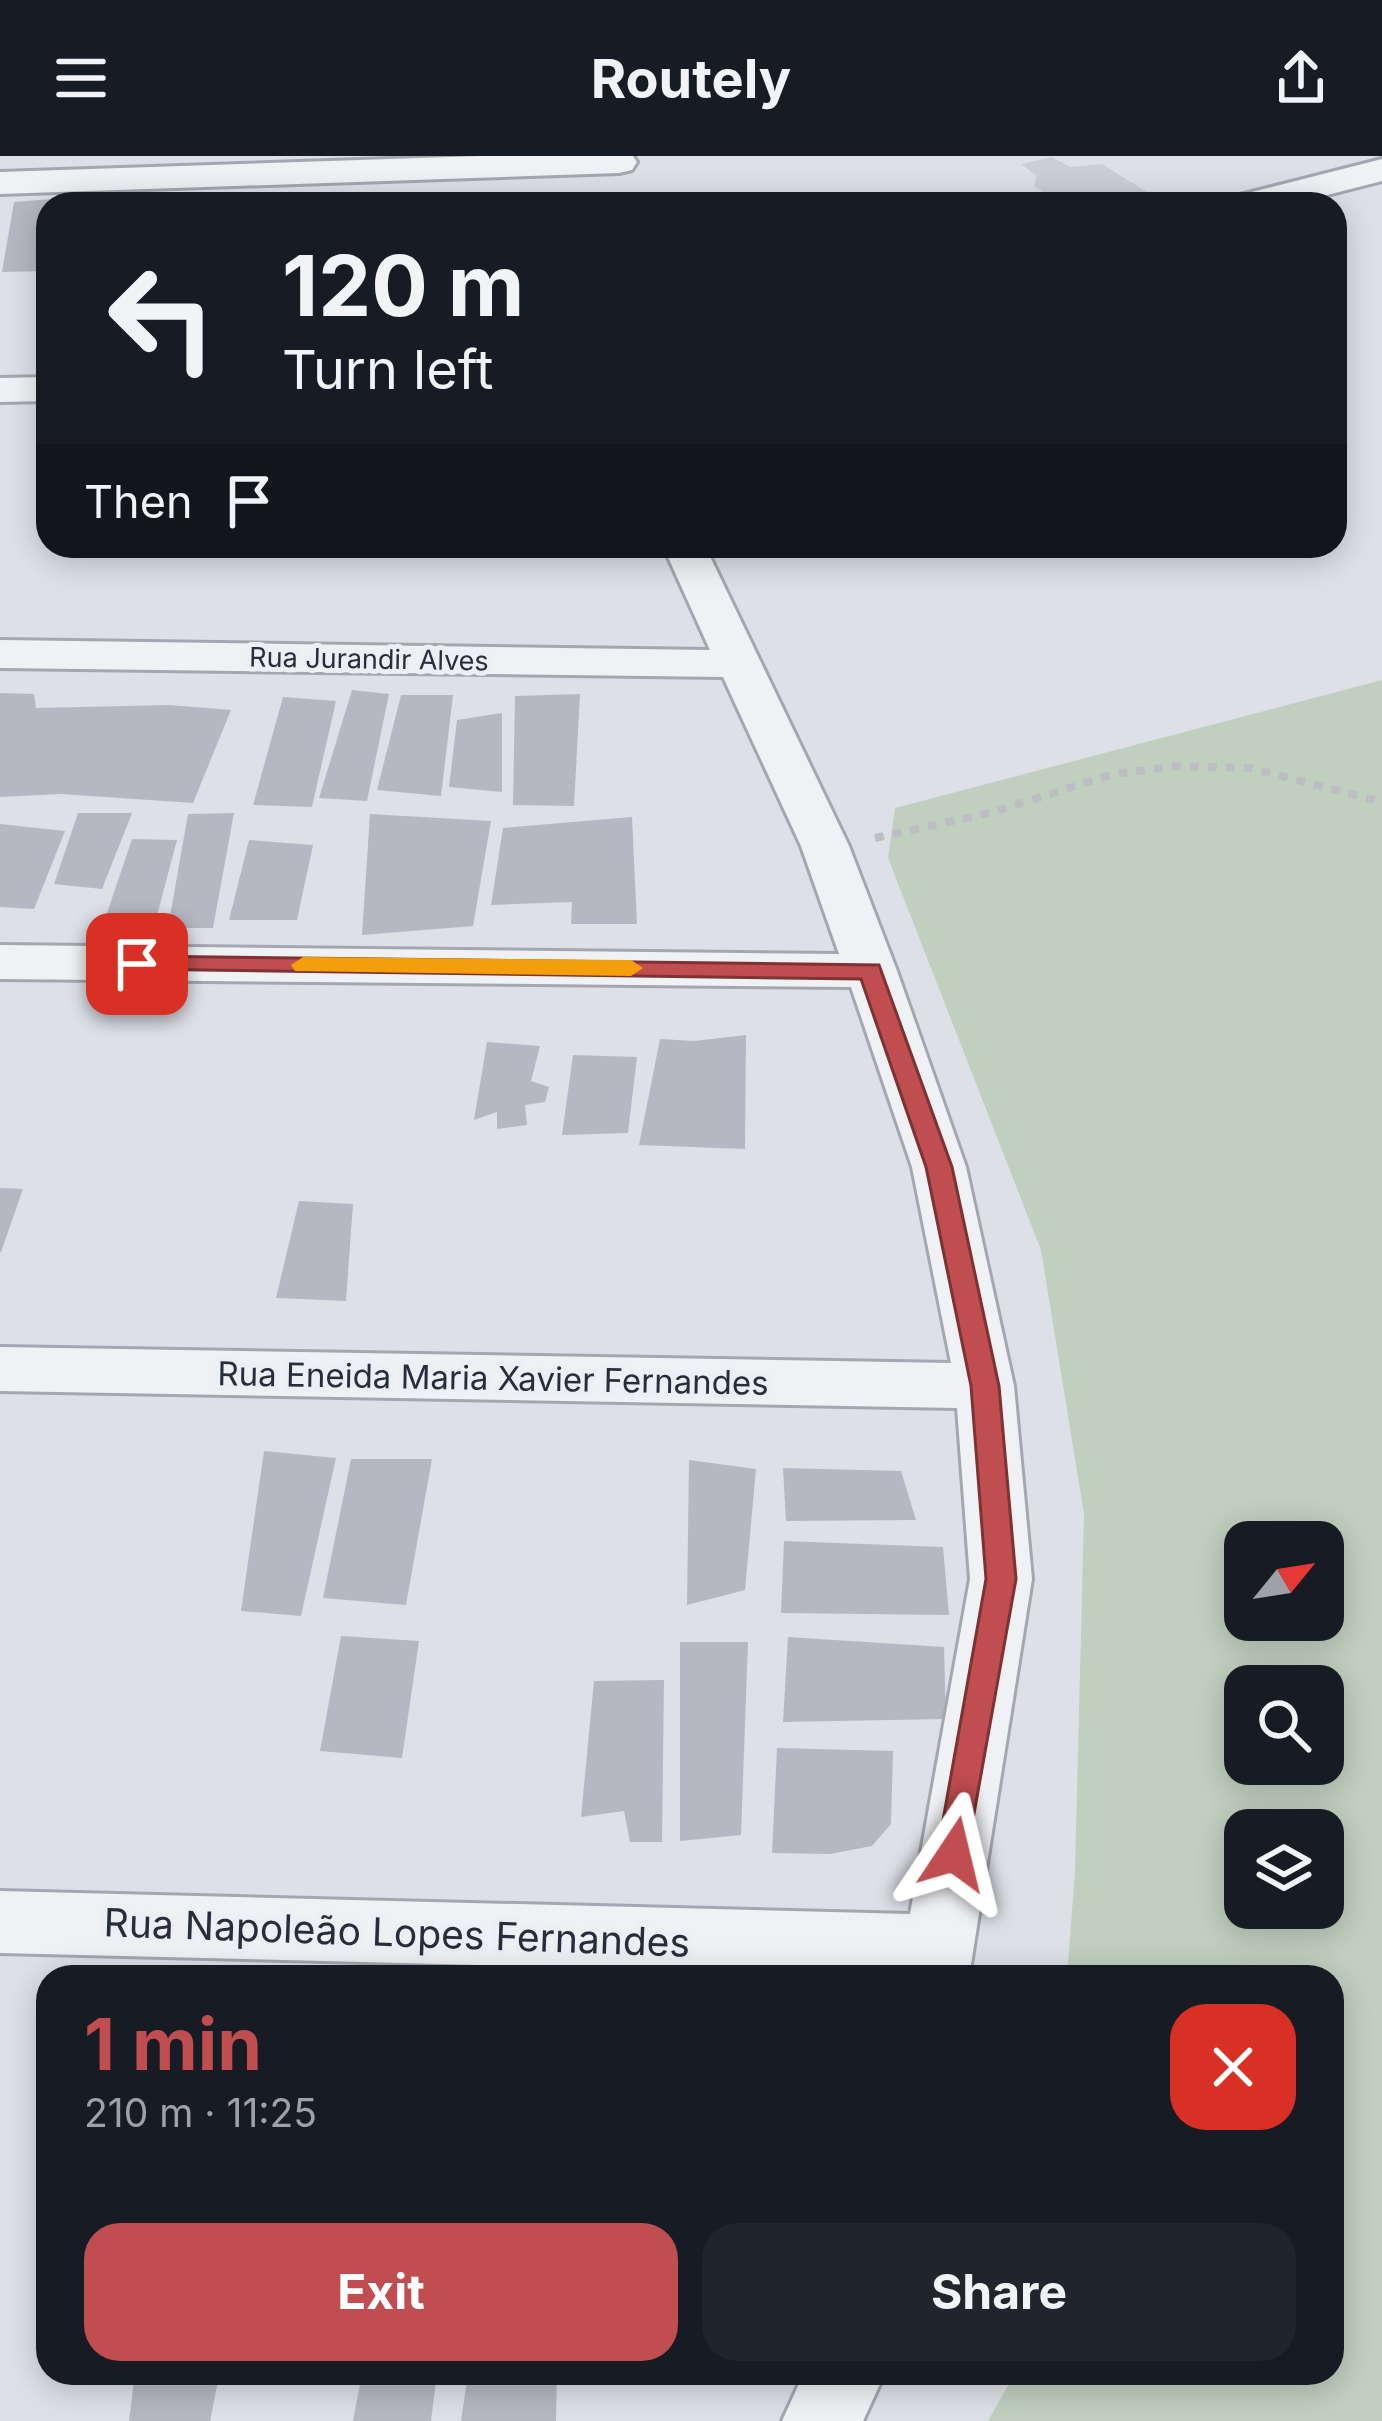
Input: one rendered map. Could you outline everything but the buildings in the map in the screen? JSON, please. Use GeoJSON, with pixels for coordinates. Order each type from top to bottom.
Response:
{"type":"FeatureCollection","features":[{"type":"Feature","properties":{"kind":"street"},"geometry":{"type":"LineString","coordinates":[[0,183],[619,159],[620,192]]}},
{"type":"Feature","properties":{"kind":"street"},"geometry":{"type":"LineString","coordinates":[[1296,192],[1382,170]]}},
{"type":"Feature","properties":{"kind":"street"},"geometry":{"type":"LineString","coordinates":[[0,390],[36,389]]}},
{"type":"Feature","properties":{"kind":"street"},"geometry":{"type":"LineString","coordinates":[[696,558],[739,664],[825,847],[871,971],[939,1167],[985,1386],[1001,1579],[936,1962]]}},
{"type":"Feature","properties":{"kind":"street","name":"Rua Jurandir Alves"},"geometry":{"type":"LineString","coordinates":[[0,654],[739,664]]}},
{"type":"Feature","properties":{"kind":"street"},"geometry":{"type":"LineString","coordinates":[[0,962],[871,971]]}},
{"type":"Feature","properties":{"kind":"street","name":"Rua Eneida Maria Xavier Fernandes"},"geometry":{"type":"LineString","coordinates":[[0,1370],[985,1386]]}},
{"type":"Feature","properties":{"kind":"street","name":"Rua Napoleão Lopes Fernandes"},"geometry":{"type":"LineString","coordinates":[[0,1922],[936,1962]]}},
{"type":"Feature","properties":{"kind":"street"},"geometry":{"type":"LineString","coordinates":[[821,2421],[840,2385]]}},
{"type":"Feature","properties":{"kind":"path"},"geometry":{"type":"LineString","coordinates":[[825,847],[990,813],[1113,774],[1179,766],[1250,768],[1382,802]]}},
{"type":"Feature","properties":{"kind":"shaded area"},"geometry":{"type":"Polygon","coordinates":[[[1052,157],[1070,167],[1102,164],[1147,192],[1043,192],[1034,186],[1037,176],[1021,164],[1052,157]]]}},
{"type":"Feature","properties":{"kind":"green space"},"geometry":{"type":"Polygon","coordinates":[[[1382,680],[1382,2421],[988,2421],[1008,2385],[1344,2385],[1344,1965],[1068,1965],[1075,1871],[1084,1514],[1041,1250],[888,858],[895,808],[1382,680]]]}},
{"type":"Feature","properties":{"kind":"slow traffic"},"geometry":{"type":"LineString","coordinates":[[303,965],[631,968]]}},
{"type":"Feature","properties":{"kind":"route"},"geometry":{"type":"LineString","coordinates":[[137,964],[871,971],[939,1167],[985,1386],[1001,1579],[954,1854]]}}]}
